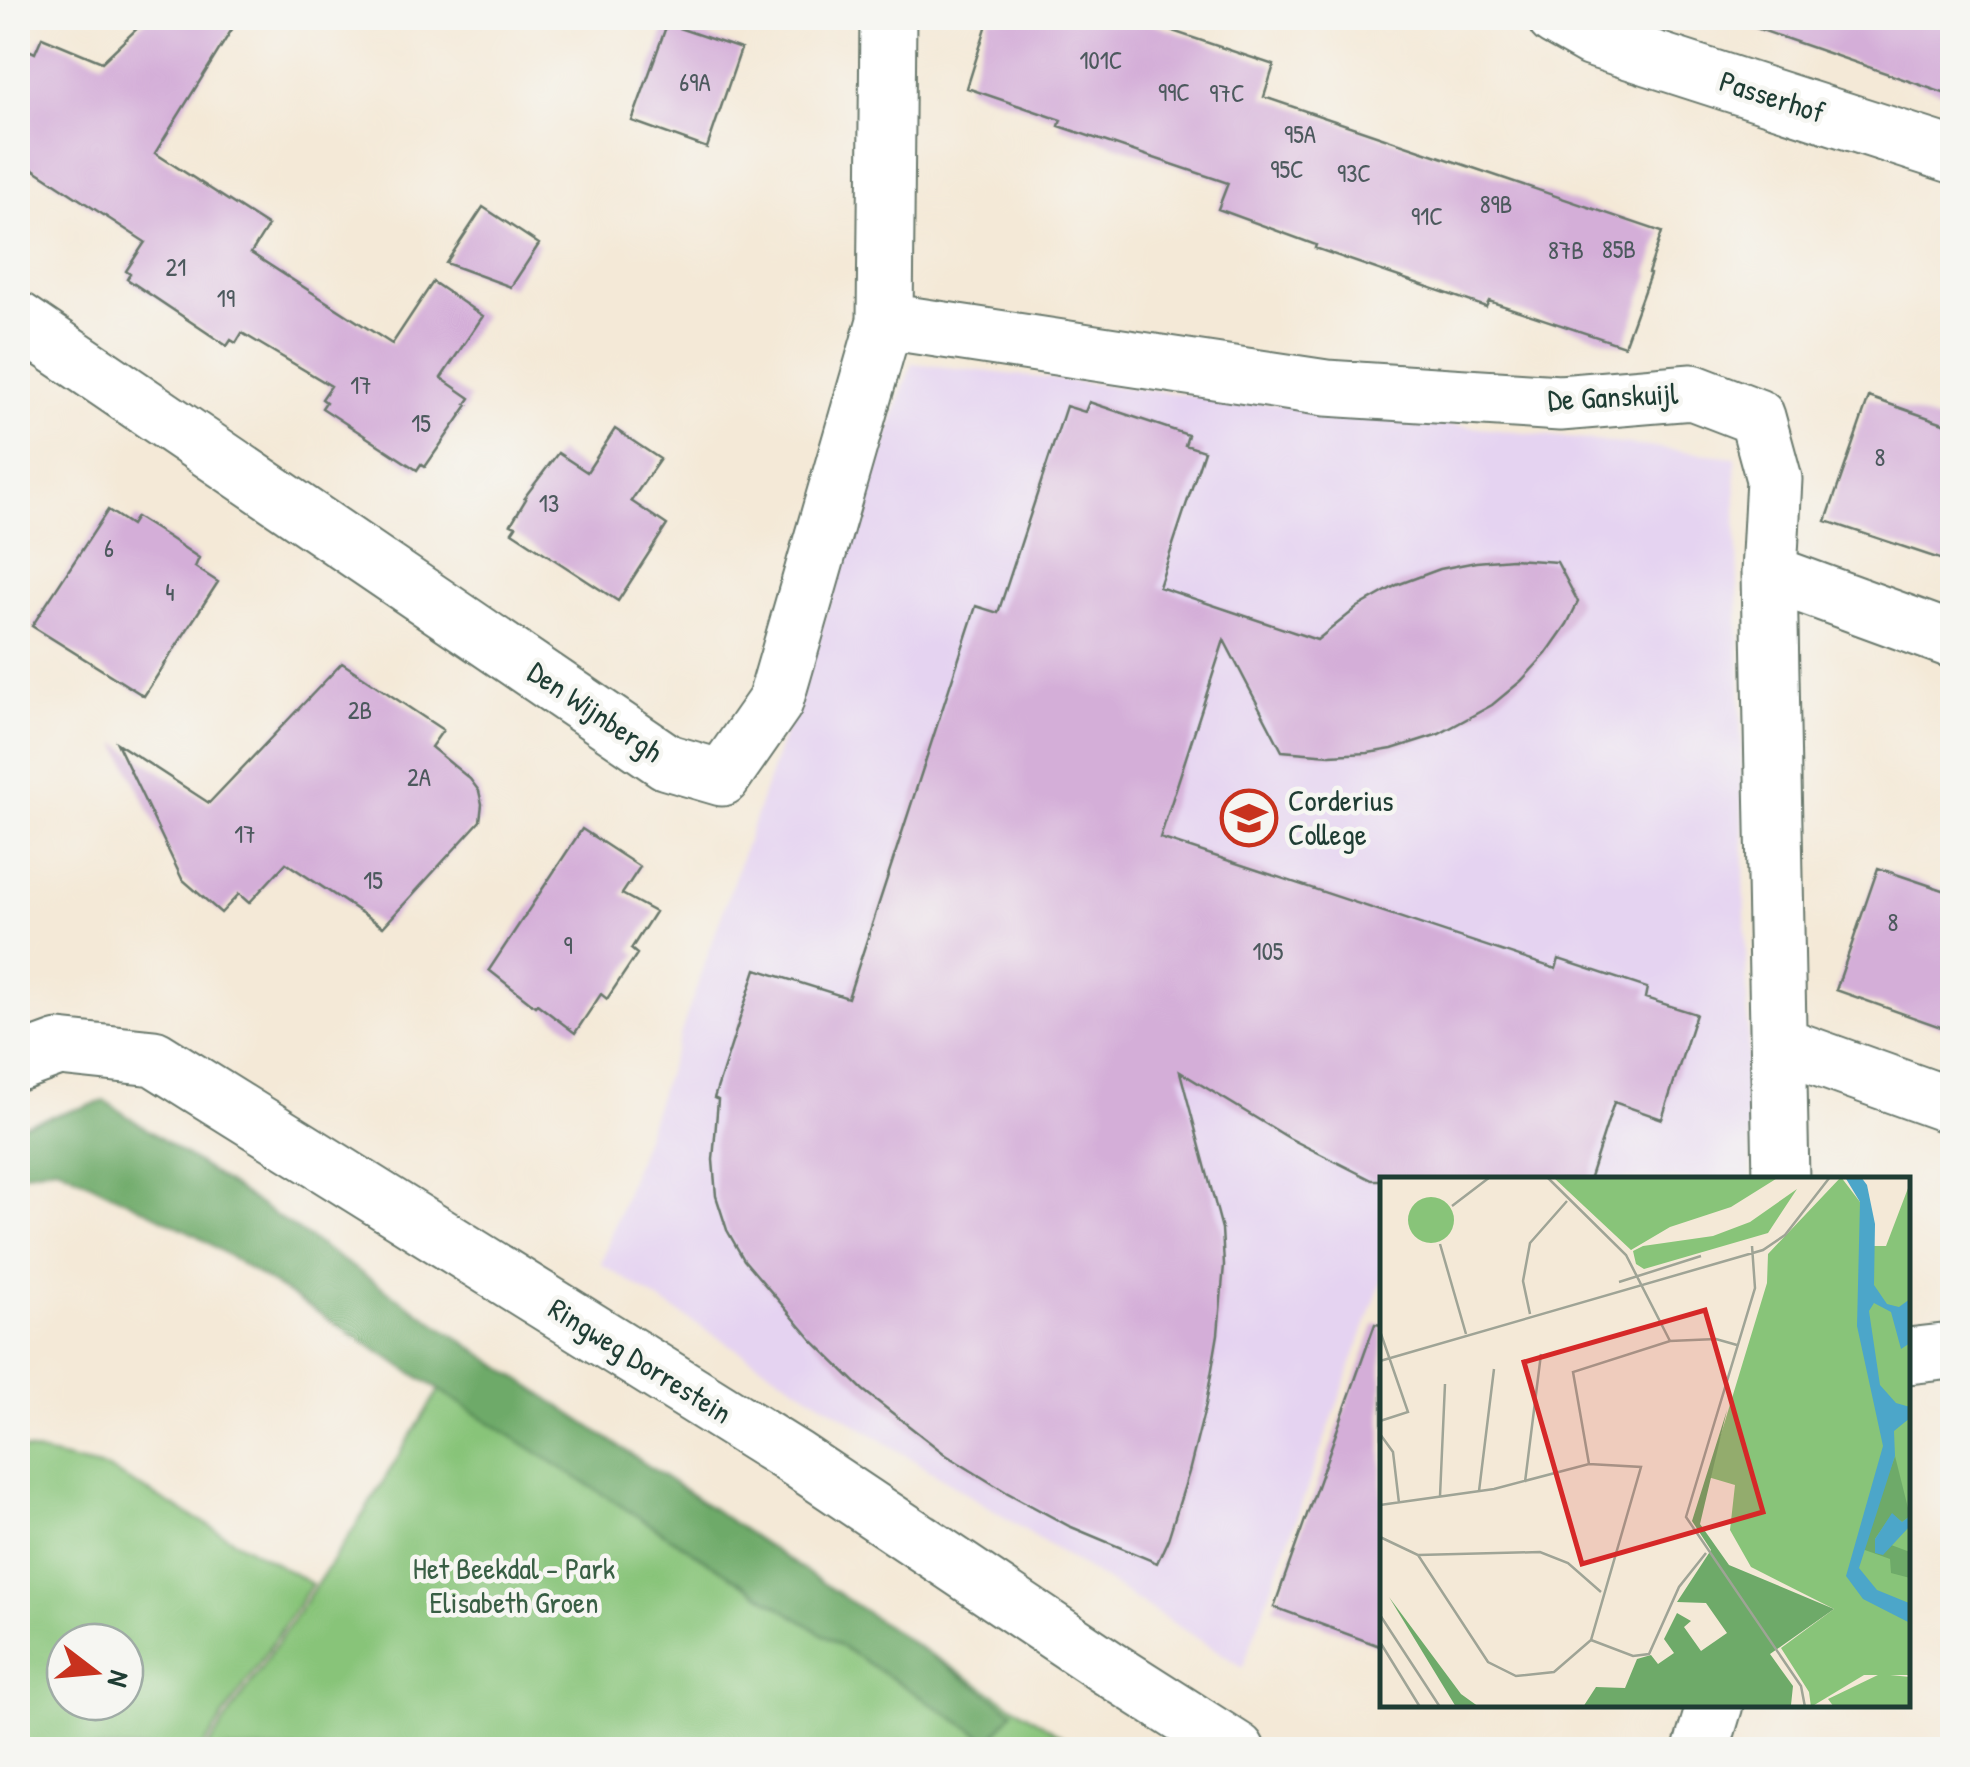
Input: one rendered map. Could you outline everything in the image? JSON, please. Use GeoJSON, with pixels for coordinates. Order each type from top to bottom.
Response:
{"type":"FeatureCollection","features":[{"type":"Feature","properties":{"kind":"street","name":"Den Wijnbergh"},"geometry":{"type":"LineString","coordinates":[[18,320],[666,762],[722,778],[775,702],[885,321],[888,18]]}},
{"type":"Feature","properties":{"kind":"street","name":"Passerhof"},"geometry":{"type":"LineString","coordinates":[[1574,28],[1952,155]]}},
{"type":"Feature","properties":{"kind":"street","name":"De Ganskuijl"},"geometry":{"type":"LineString","coordinates":[[885,321],[1326,388],[1560,403],[1692,392],[1757,417],[1774,479],[1769,573],[1782,1177]]}},
{"type":"Feature","properties":{"kind":"street"},"geometry":{"type":"LineString","coordinates":[[1769,573],[1952,640]]}},
{"type":"Feature","properties":{"kind":"street"},"geometry":{"type":"LineString","coordinates":[[1779,1044],[1952,1106]]}},
{"type":"Feature","properties":{"kind":"street","name":"Ringweg Dorrestein"},"geometry":{"type":"LineString","coordinates":[[18,1063],[59,1048],[154,1058],[796,1458],[1237,1750]]}},
{"type":"Feature","properties":{"kind":"street"},"geometry":{"type":"LineString","coordinates":[[1910,1356],[1952,1351]]}},
{"type":"Feature","properties":{"kind":"street"},"geometry":{"type":"LineString","coordinates":[[1701,1750],[1714,1707]]}},
{"type":"Feature","properties":{"kind":"shaded area","name":"Corderius College"},"geometry":{"type":"Polygon","coordinates":[[[912,363],[1735,457],[1751,1177],[1380,1177],[1380,1286],[1243,1667],[601,1264],[912,363]]]}},
{"type":"Feature","properties":{"kind":"green space"},"geometry":{"type":"Polygon","coordinates":[[[105,1101],[1013,1711],[990,1741],[196,1235],[56,1166],[18,1174],[18,1126],[105,1101]]]}},
{"type":"Feature","properties":{"kind":"green space","name":"Het Beekdal - Park Elisabeth Groen"},"geometry":{"type":"Polygon","coordinates":[[[458,1359],[1080,1749],[206,1750],[359,1521],[458,1359]]]}},
{"type":"Feature","properties":{"kind":"green space"},"geometry":{"type":"Polygon","coordinates":[[[18,1448],[108,1469],[312,1584],[202,1749],[18,1749],[18,1448]]]}},
{"type":"Feature","properties":{"kind":"building"},"geometry":{"type":"Polygon","coordinates":[[[148,18],[239,18],[155,153],[268,226],[251,253],[392,344],[433,282],[483,316],[441,378],[470,398],[468,405],[425,467],[421,464],[417,470],[322,408],[326,402],[322,399],[331,386],[242,333],[236,343],[231,340],[227,346],[127,279],[130,274],[126,271],[145,242],[18,159],[18,45],[35,53],[42,37],[102,62],[148,18]]]}},
{"type":"Feature","properties":{"kind":"building"},"geometry":{"type":"Polygon","coordinates":[[[989,18],[1134,18],[1274,65],[1264,97],[1662,232],[1624,346],[1489,301],[1486,307],[1315,248],[1316,245],[1218,209],[1228,183],[1059,126],[1061,120],[967,88],[989,18]]]}},
{"type":"Feature","properties":{"kind":"building"},"geometry":{"type":"Polygon","coordinates":[[[1749,18],[1952,18],[1952,96],[1747,25],[1749,18]]]}},
{"type":"Feature","properties":{"kind":"building"},"geometry":{"type":"Polygon","coordinates":[[[667,24],[741,49],[707,148],[632,121],[667,24]]]}},
{"type":"Feature","properties":{"kind":"building"},"geometry":{"type":"Polygon","coordinates":[[[483,207],[539,244],[511,287],[446,263],[483,207]]]}},
{"type":"Feature","properties":{"kind":"building"},"geometry":{"type":"Polygon","coordinates":[[[1869,397],[1952,426],[1952,563],[1826,521],[1869,397]]]}},
{"type":"Feature","properties":{"kind":"building"},"geometry":{"type":"Polygon","coordinates":[[[1089,402],[1188,435],[1185,445],[1204,451],[1159,587],[1317,640],[1358,607],[1397,585],[1440,569],[1476,562],[1557,562],[1578,602],[1546,654],[1492,705],[1439,734],[1368,753],[1282,751],[1224,640],[1160,838],[1556,969],[1559,959],[1647,988],[1645,998],[1696,1014],[1662,1119],[1614,1102],[1590,1177],[1372,1180],[1289,1138],[1180,1072],[1222,1229],[1224,1265],[1206,1404],[1189,1472],[1157,1563],[1069,1526],[1006,1492],[946,1455],[863,1390],[813,1341],[744,1260],[727,1230],[716,1196],[713,1160],[718,1100],[714,1098],[756,969],[848,998],[976,606],[998,613],[1066,406],[1085,412],[1089,402]]]}},
{"type":"Feature","properties":{"kind":"building"},"geometry":{"type":"Polygon","coordinates":[[[615,429],[660,459],[631,501],[667,525],[618,601],[512,532],[516,526],[511,524],[524,498],[558,453],[587,472],[615,429]]]}},
{"type":"Feature","properties":{"kind":"building"},"geometry":{"type":"Polygon","coordinates":[[[108,510],[131,525],[136,517],[168,537],[199,558],[195,567],[218,582],[144,696],[32,626],[108,510]]]}},
{"type":"Feature","properties":{"kind":"building"},"geometry":{"type":"Polygon","coordinates":[[[342,663],[443,730],[431,747],[479,791],[480,821],[383,927],[286,863],[249,903],[239,894],[221,913],[182,879],[117,743],[209,803],[342,663]]]}},
{"type":"Feature","properties":{"kind":"building"},"geometry":{"type":"Polygon","coordinates":[[[582,829],[640,867],[622,894],[655,912],[631,949],[637,954],[607,999],[601,994],[575,1033],[489,970],[582,829]]]}},
{"type":"Feature","properties":{"kind":"building"},"geometry":{"type":"Polygon","coordinates":[[[1878,868],[1952,893],[1952,1031],[1836,990],[1878,868]]]}},
{"type":"Feature","properties":{"kind":"building"},"geometry":{"type":"Polygon","coordinates":[[[1375,1324],[1380,1325],[1380,1646],[1274,1607],[1375,1324]]]}},
{"type":"Feature","properties":{"kind":"place","name":"Corderius College"},"geometry":{"type":"Point","coordinates":[1249,818]}}]}
